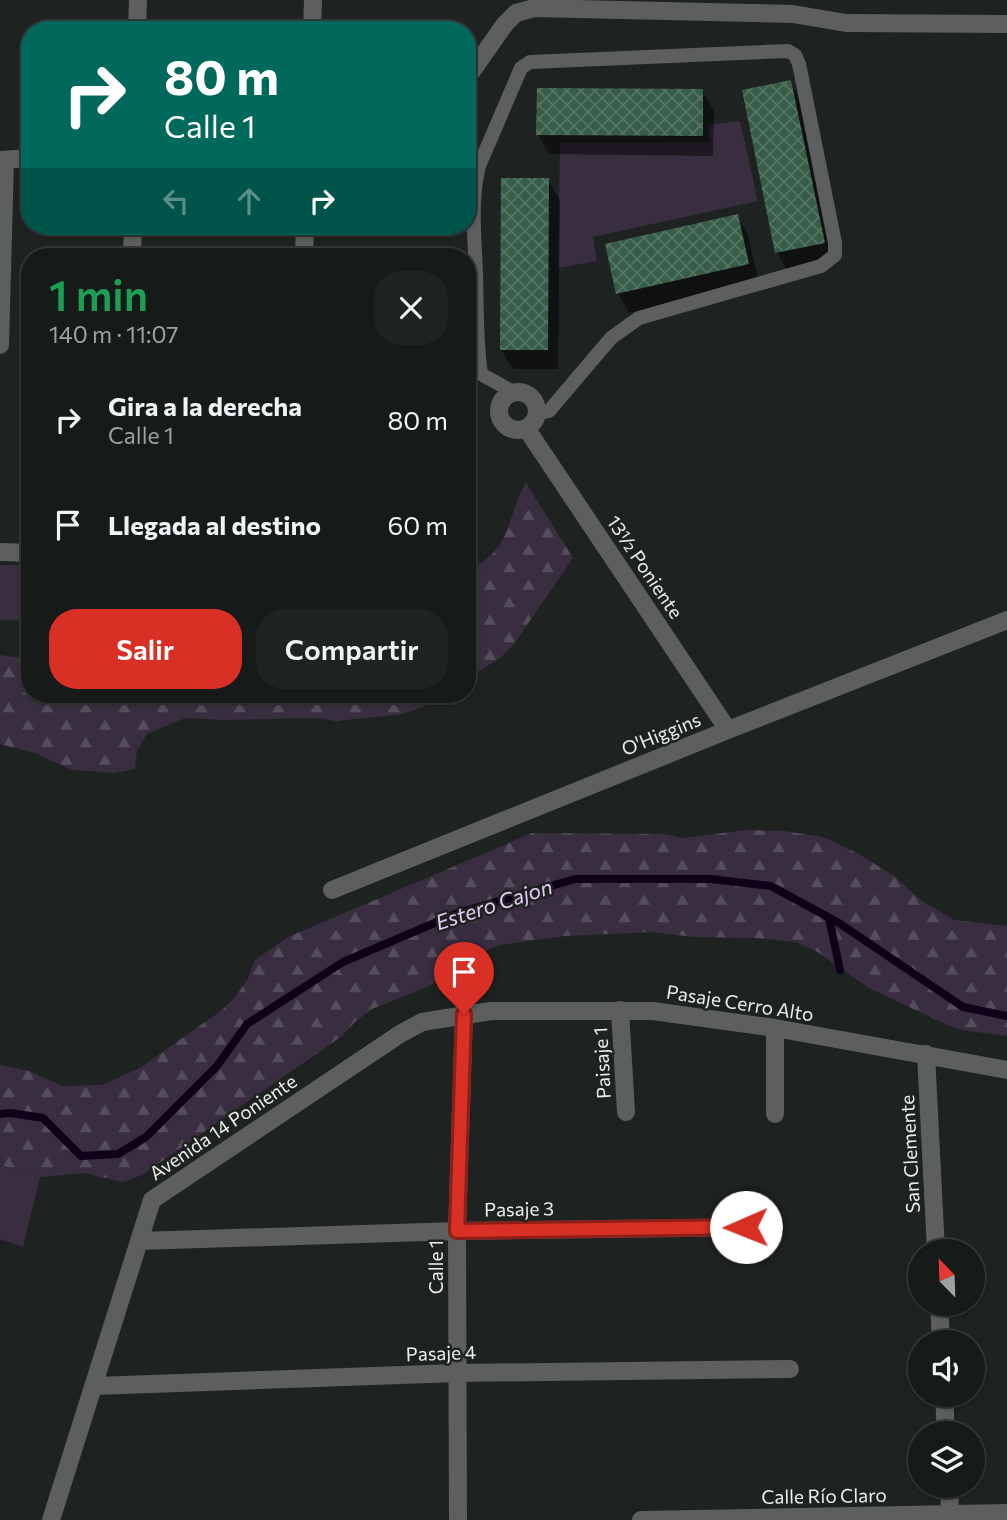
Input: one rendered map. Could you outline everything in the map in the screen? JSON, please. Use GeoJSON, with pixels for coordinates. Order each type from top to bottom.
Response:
{"type":"FeatureCollection","features":[{"type":"Feature","properties":{"kind":"street"},"geometry":{"type":"LineString","coordinates":[[137,21],[138,0]]}},
{"type":"Feature","properties":{"kind":"street"},"geometry":{"type":"LineString","coordinates":[[312,21],[313,0]]}},
{"type":"Feature","properties":{"kind":"street"},"geometry":{"type":"LineString","coordinates":[[476,65],[516,13],[534,8],[781,14],[846,23],[1007,24]]}},
{"type":"Feature","properties":{"kind":"street"},"geometry":{"type":"LineString","coordinates":[[0,345],[3,160],[21,159]]}},
{"type":"Feature","properties":{"kind":"street","name":"13½ Poniente"},"geometry":{"type":"LineString","coordinates":[[531,420],[514,429],[503,423],[499,405],[513,392],[525,393],[534,401],[531,420],[727,730]]}},
{"type":"Feature","properties":{"kind":"street"},"geometry":{"type":"LineString","coordinates":[[0,552],[21,553]]}},
{"type":"Feature","properties":{"kind":"street","name":"O'Higgins"},"geometry":{"type":"LineString","coordinates":[[332,890],[1007,620]]}},
{"type":"Feature","properties":{"kind":"street","name":"Paisaje 1"},"geometry":{"type":"LineString","coordinates":[[620,1010],[626,1112]]}},
{"type":"Feature","properties":{"kind":"street","name":"Pasaje Cerro Alto"},"geometry":{"type":"LineString","coordinates":[[464,1014],[491,1011],[653,1011],[775,1028],[1007,1070]]}},
{"type":"Feature","properties":{"kind":"street","name":"Calle 1"},"geometry":{"type":"LineString","coordinates":[[458,1520],[457,1231],[464,1014]]}},
{"type":"Feature","properties":{"kind":"street","name":"Avenida 14 Poniente"},"geometry":{"type":"LineString","coordinates":[[51,1520],[152,1200],[400,1034],[422,1022],[464,1014]]}},
{"type":"Feature","properties":{"kind":"street"},"geometry":{"type":"LineString","coordinates":[[775,1028],[775,1114]]}},
{"type":"Feature","properties":{"kind":"street","name":"San Clemente"},"geometry":{"type":"LineString","coordinates":[[926,1054],[935,1239]]}},
{"type":"Feature","properties":{"kind":"street","name":"Pasaje 3"},"geometry":{"type":"LineString","coordinates":[[139,1241],[457,1231],[773,1227]]}},
{"type":"Feature","properties":{"kind":"street","name":"Pasaje 4"},"geometry":{"type":"LineString","coordinates":[[95,1386],[457,1374],[790,1369]]}},
{"type":"Feature","properties":{"kind":"street"},"geometry":{"type":"LineString","coordinates":[[949,1498],[950,1515]]}},
{"type":"Feature","properties":{"kind":"street","name":"Calle Río Claro"},"geometry":{"type":"LineString","coordinates":[[641,1520],[1007,1513]]}},
{"type":"Feature","properties":{"kind":"lane"},"geometry":{"type":"LineString","coordinates":[[476,180],[521,68],[530,62],[788,51],[799,64],[835,243],[835,255],[821,265],[639,318],[626,325],[611,338],[549,411],[531,420]]}},
{"type":"Feature","properties":{"kind":"lane"},"geometry":{"type":"LineString","coordinates":[[476,274],[481,374],[513,392]]}},
{"type":"Feature","properties":{"kind":"green space"},"geometry":{"type":"Polygon","coordinates":[[[740,121],[758,201],[593,237],[597,261],[558,268],[560,143],[710,142],[708,125],[740,121]]]}},
{"type":"Feature","properties":{"kind":"green space"},"geometry":{"type":"Polygon","coordinates":[[[526,483],[573,558],[514,644],[499,659],[476,673],[476,565],[493,553],[501,543],[526,483]]]}},
{"type":"Feature","properties":{"kind":"green space"},"geometry":{"type":"Polygon","coordinates":[[[0,565],[21,565],[21,621],[0,620],[0,565]]]}},
{"type":"Feature","properties":{"kind":"green space"},"geometry":{"type":"Polygon","coordinates":[[[0,655],[21,658],[21,703],[429,703],[403,714],[337,721],[314,718],[185,718],[147,734],[137,750],[135,769],[114,773],[72,770],[35,753],[0,744],[0,655]]]}},
{"type":"Feature","properties":{"kind":"green space"},"geometry":{"type":"Polygon","coordinates":[[[746,830],[784,831],[823,837],[859,854],[894,876],[922,901],[954,920],[1007,926],[1007,1036],[962,1030],[943,1023],[869,988],[816,951],[795,942],[693,937],[652,932],[565,936],[500,945],[461,961],[429,986],[372,1009],[342,1036],[142,1175],[123,1182],[84,1173],[40,1177],[0,1165],[0,1065],[29,1071],[62,1086],[102,1085],[140,1068],[222,1010],[237,995],[255,960],[288,937],[532,833],[664,834],[684,838],[746,830]]]}},
{"type":"Feature","properties":{"kind":"green space"},"geometry":{"type":"Polygon","coordinates":[[[0,1165],[40,1177],[23,1247],[0,1239],[0,1165]]]}},
{"type":"Feature","properties":{"kind":"building"},"geometry":{"type":"Polygon","coordinates":[[[791,80],[825,243],[775,253],[742,90],[791,80]]]}},
{"type":"Feature","properties":{"kind":"building"},"geometry":{"type":"Polygon","coordinates":[[[537,88],[703,89],[703,136],[536,135],[537,88]]]}},
{"type":"Feature","properties":{"kind":"building"},"geometry":{"type":"Polygon","coordinates":[[[501,178],[549,178],[548,350],[500,350],[501,178]]]}},
{"type":"Feature","properties":{"kind":"building"},"geometry":{"type":"Polygon","coordinates":[[[738,214],[749,264],[616,294],[605,244],[738,214]]]}},
{"type":"Feature","properties":{"kind":"waterway","name":"Estero Cajon"},"geometry":{"type":"LineString","coordinates":[[0,1114],[43,1118],[81,1156],[118,1154],[146,1137],[217,1066],[247,1024],[343,962],[458,913],[575,879],[711,879],[771,886],[839,923],[963,1007],[1007,1016]]}},
{"type":"Feature","properties":{"kind":"waterway"},"geometry":{"type":"LineString","coordinates":[[829,918],[840,970]]}},
{"type":"Feature","properties":{"kind":"route"},"geometry":{"type":"LineString","coordinates":[[464,1014],[457,1231],[746,1227]]}}]}
